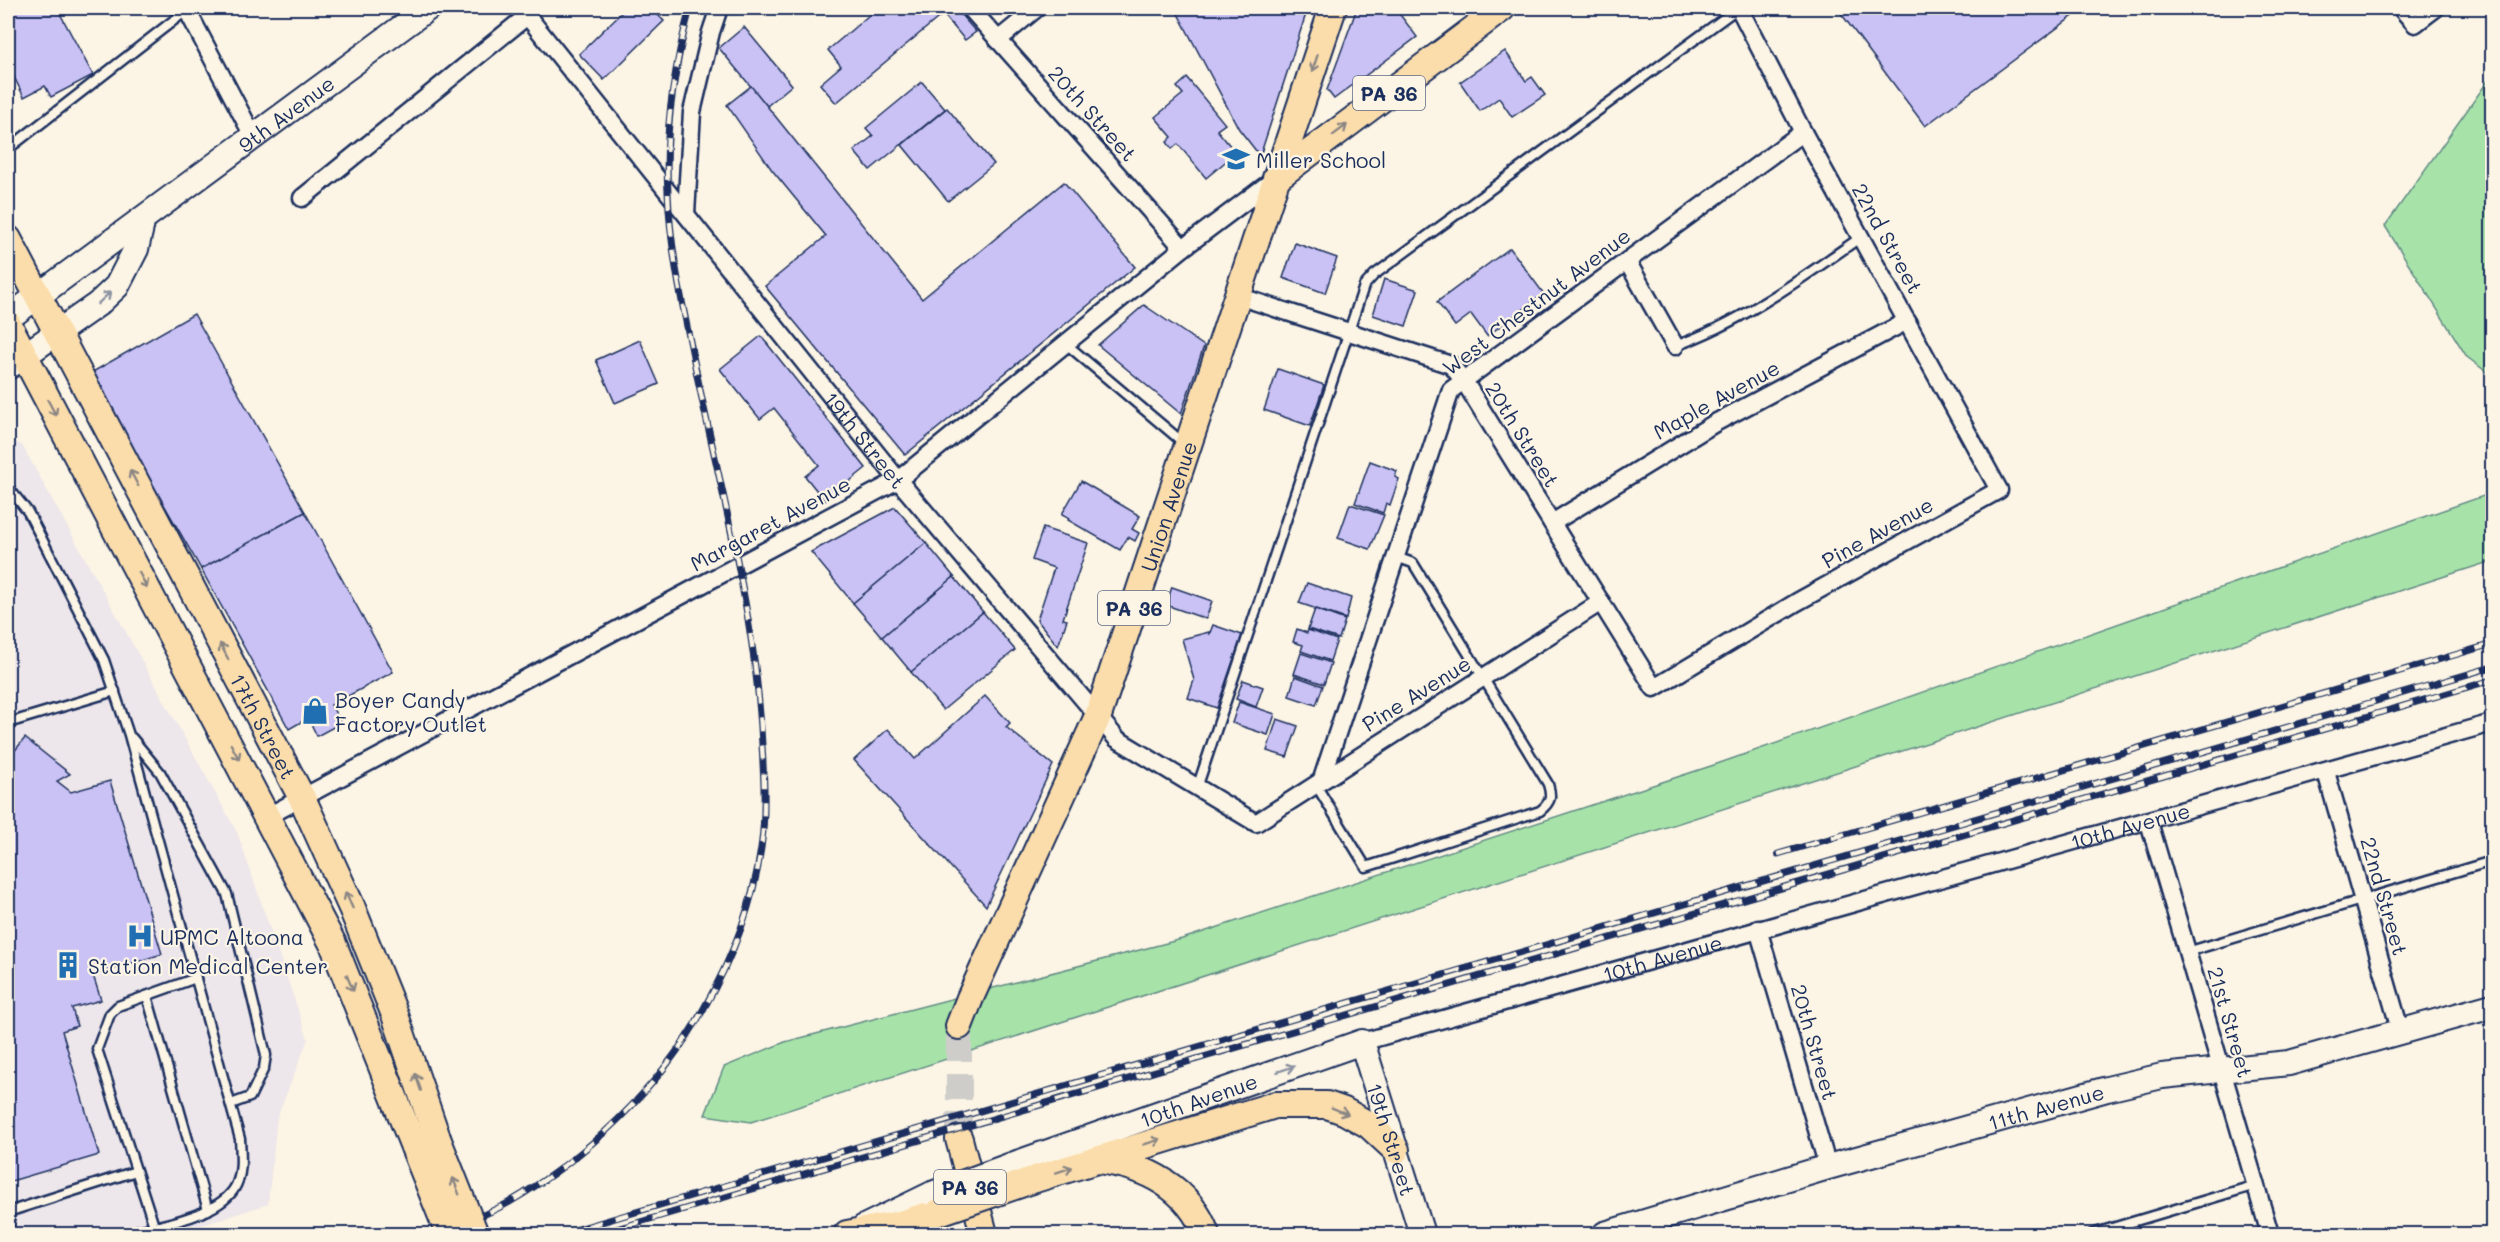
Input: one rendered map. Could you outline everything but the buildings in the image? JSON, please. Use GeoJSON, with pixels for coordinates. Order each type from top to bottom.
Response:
{"type":"FeatureCollection","features":[{"type":"Feature","properties":{"kind":"main road","name":"Union Avenue"},"geometry":{"type":"LineString","coordinates":[[959,1026],[1098,716],[1334,8]]}},
{"type":"Feature","properties":{"kind":"main road","name":"PA 36"},"geometry":{"type":"LineString","coordinates":[[1276,178],[1502,8]]}},
{"type":"Feature","properties":{"kind":"main road","name":"17th Street"},"geometry":{"type":"LineString","coordinates":[[8,239],[302,798],[352,908],[395,1015],[449,1234]]}},
{"type":"Feature","properties":{"kind":"main road","name":"17th Street"},"geometry":{"type":"LineString","coordinates":[[8,324],[16,362],[268,816],[333,944],[426,1142],[475,1234]]}},
{"type":"Feature","properties":{"kind":"main road"},"geometry":{"type":"LineString","coordinates":[[848,1234],[900,1224],[935,1203],[1026,1171],[1096,1159],[1275,1106],[1297,1104],[1327,1106],[1344,1111],[1369,1125],[1396,1150]]}},
{"type":"Feature","properties":{"kind":"main road","name":"PA 36"},"geometry":{"type":"LineString","coordinates":[[958,1139],[984,1234]]}},
{"type":"Feature","properties":{"kind":"main road"},"geometry":{"type":"LineString","coordinates":[[1096,1159],[1135,1167],[1174,1189],[1195,1210],[1206,1234]]}},
{"type":"Feature","properties":{"kind":"street"},"geometry":{"type":"LineString","coordinates":[[188,8],[253,136]]}},
{"type":"Feature","properties":{"kind":"street","name":"9th Avenue"},"geometry":{"type":"LineString","coordinates":[[8,318],[428,8]]}},
{"type":"Feature","properties":{"kind":"street"},"geometry":{"type":"LineString","coordinates":[[686,214],[692,112],[719,8]]}},
{"type":"Feature","properties":{"kind":"street","name":"20th Street"},"geometry":{"type":"LineString","coordinates":[[970,8],[1183,248]]}},
{"type":"Feature","properties":{"kind":"street"},"geometry":{"type":"LineString","coordinates":[[998,40],[1037,8]]}},
{"type":"Feature","properties":{"kind":"street","name":"22nd Street"},"geometry":{"type":"LineString","coordinates":[[1739,8],[1803,132],[1999,490]]}},
{"type":"Feature","properties":{"kind":"street"},"geometry":{"type":"LineString","coordinates":[[2401,8],[2415,24],[2436,8]]}},
{"type":"Feature","properties":{"kind":"street"},"geometry":{"type":"LineString","coordinates":[[302,198],[524,12]]}},
{"type":"Feature","properties":{"kind":"street","name":"19th Street"},"geometry":{"type":"LineString","coordinates":[[524,12],[898,480],[1117,739],[1256,823]]}},
{"type":"Feature","properties":{"kind":"street","name":"West Chestnut Avenue"},"geometry":{"type":"LineString","coordinates":[[1322,779],[1451,390],[1803,132]]}},
{"type":"Feature","properties":{"kind":"street","name":"Margaret Avenue"},"geometry":{"type":"LineString","coordinates":[[268,816],[898,480],[1183,248],[1276,178]]}},
{"type":"Feature","properties":{"kind":"street"},"geometry":{"type":"LineString","coordinates":[[16,362],[98,304],[117,286],[136,249],[143,219]]}},
{"type":"Feature","properties":{"kind":"street"},"geometry":{"type":"LineString","coordinates":[[1627,261],[1675,346]]}},
{"type":"Feature","properties":{"kind":"street","name":"20th Street"},"geometry":{"type":"LineString","coordinates":[[1238,296],[1451,365],[1464,381],[1654,688]]}},
{"type":"Feature","properties":{"kind":"street","name":"Maple Avenue"},"geometry":{"type":"LineString","coordinates":[[1551,523],[1715,423],[1907,321]]}},
{"type":"Feature","properties":{"kind":"street","name":"Pine Avenue"},"geometry":{"type":"LineString","coordinates":[[1654,688],[1797,602],[1999,490]]}},
{"type":"Feature","properties":{"kind":"street","name":"Pine Avenue"},"geometry":{"type":"LineString","coordinates":[[1256,823],[1601,602]]}},
{"type":"Feature","properties":{"kind":"street","name":"10th Avenue"},"geometry":{"type":"LineString","coordinates":[[1026,1171],[1362,1042],[1758,929],[2326,772],[2493,723]]}},
{"type":"Feature","properties":{"kind":"street","name":"22nd Street"},"geometry":{"type":"LineString","coordinates":[[2326,772],[2401,1033]]}},
{"type":"Feature","properties":{"kind":"street","name":"21st Street"},"geometry":{"type":"LineString","coordinates":[[2148,822],[2270,1234]]}},
{"type":"Feature","properties":{"kind":"street","name":"20th Street"},"geometry":{"type":"LineString","coordinates":[[1758,929],[1828,1167]]}},
{"type":"Feature","properties":{"kind":"street","name":"11th Avenue"},"geometry":{"type":"LineString","coordinates":[[1605,1234],[1828,1167],[2107,1089],[2162,1076],[2222,1068],[2289,1064],[2493,1006]]}},
{"type":"Feature","properties":{"kind":"street","name":"19th Street"},"geometry":{"type":"LineString","coordinates":[[1362,1042],[1422,1234]]}},
{"type":"Feature","properties":{"kind":"lane"},"geometry":{"type":"LineString","coordinates":[[8,149],[188,8]]}},
{"type":"Feature","properties":{"kind":"lane"},"geometry":{"type":"LineString","coordinates":[[1197,788],[1364,286],[1374,275],[1739,8]]}},
{"type":"Feature","properties":{"kind":"lane"},"geometry":{"type":"LineString","coordinates":[[1675,346],[1699,337],[1777,295],[1862,237]]}},
{"type":"Feature","properties":{"kind":"lane"},"geometry":{"type":"LineString","coordinates":[[1065,344],[1189,447]]}},
{"type":"Feature","properties":{"kind":"lane"},"geometry":{"type":"LineString","coordinates":[[8,487],[28,512],[104,660],[129,735],[240,1139],[241,1170],[234,1189],[214,1209],[125,1234]]}},
{"type":"Feature","properties":{"kind":"lane"},"geometry":{"type":"LineString","coordinates":[[1322,779],[1319,790],[1366,867],[1540,811],[1550,804],[1551,795],[1548,783],[1413,563],[1396,556]]}},
{"type":"Feature","properties":{"kind":"lane"},"geometry":{"type":"LineString","coordinates":[[8,723],[115,691]]}},
{"type":"Feature","properties":{"kind":"lane"},"geometry":{"type":"LineString","coordinates":[[129,735],[160,772],[228,894],[266,1055],[264,1068],[250,1097],[231,1104]]}},
{"type":"Feature","properties":{"kind":"lane"},"geometry":{"type":"LineString","coordinates":[[2187,952],[2493,861]]}},
{"type":"Feature","properties":{"kind":"lane"},"geometry":{"type":"LineString","coordinates":[[154,1226],[96,1049],[110,1014],[118,1006],[196,978]]}},
{"type":"Feature","properties":{"kind":"lane"},"geometry":{"type":"LineString","coordinates":[[147,996],[208,1210]]}},
{"type":"Feature","properties":{"kind":"lane"},"geometry":{"type":"LineString","coordinates":[[8,1212],[136,1171]]}},
{"type":"Feature","properties":{"kind":"lane"},"geometry":{"type":"LineString","coordinates":[[2092,1234],[2256,1185]]}},
{"type":"Feature","properties":{"kind":"lane"},"geometry":{"type":"LineString","coordinates":[[8,1225],[10,1234]]}},
{"type":"Feature","properties":{"kind":"shaded area","name":"UPMC Altoona"},"geometry":{"type":"Polygon","coordinates":[[[8,439],[22,445],[237,832],[308,1039],[277,1118],[268,1204],[175,1234],[8,1234],[8,439]]]}},
{"type":"Feature","properties":{"kind":"green space"},"geometry":{"type":"Polygon","coordinates":[[[2492,75],[2492,376],[2467,357],[2385,226],[2492,75]]]}},
{"type":"Feature","properties":{"kind":"green space"},"geometry":{"type":"Polygon","coordinates":[[[2492,493],[2492,561],[751,1122],[705,1115],[724,1067],[785,1042],[1182,939],[1714,765],[2492,493]]]}},
{"type":"Feature","properties":{"kind":"tunnel"},"geometry":{"type":"LineString","coordinates":[[959,1026],[959,1139]]}},
{"type":"Feature","properties":{"kind":"railway"},"geometry":{"type":"LineString","coordinates":[[438,1234],[500,1207],[537,1185],[593,1143],[642,1094],[685,1039],[713,991],[740,932],[757,870],[764,822],[764,784],[752,647],[735,550],[681,295],[669,213],[667,169],[669,122],[679,53],[690,8]]}},
{"type":"Feature","properties":{"kind":"railway"},"geometry":{"type":"LineString","coordinates":[[1778,854],[2492,644]]}},
{"type":"Feature","properties":{"kind":"railway"},"geometry":{"type":"LineString","coordinates":[[561,1234],[2492,667]]}},
{"type":"Feature","properties":{"kind":"railway"},"geometry":{"type":"LineString","coordinates":[[599,1234],[2492,680]]}},
{"type":"Feature","properties":{"kind":"place","name":"Miller School"},"geometry":{"type":"Point","coordinates":[1236,159]}},
{"type":"Feature","properties":{"kind":"place","name":"Boyer Candy Factory Outlet"},"geometry":{"type":"Point","coordinates":[315,711]}},
{"type":"Feature","properties":{"kind":"place","name":"UPMC Altoona"},"geometry":{"type":"Point","coordinates":[140,936]}},
{"type":"Feature","properties":{"kind":"place","name":"Station Medical Center"},"geometry":{"type":"Point","coordinates":[68,965]}}]}
